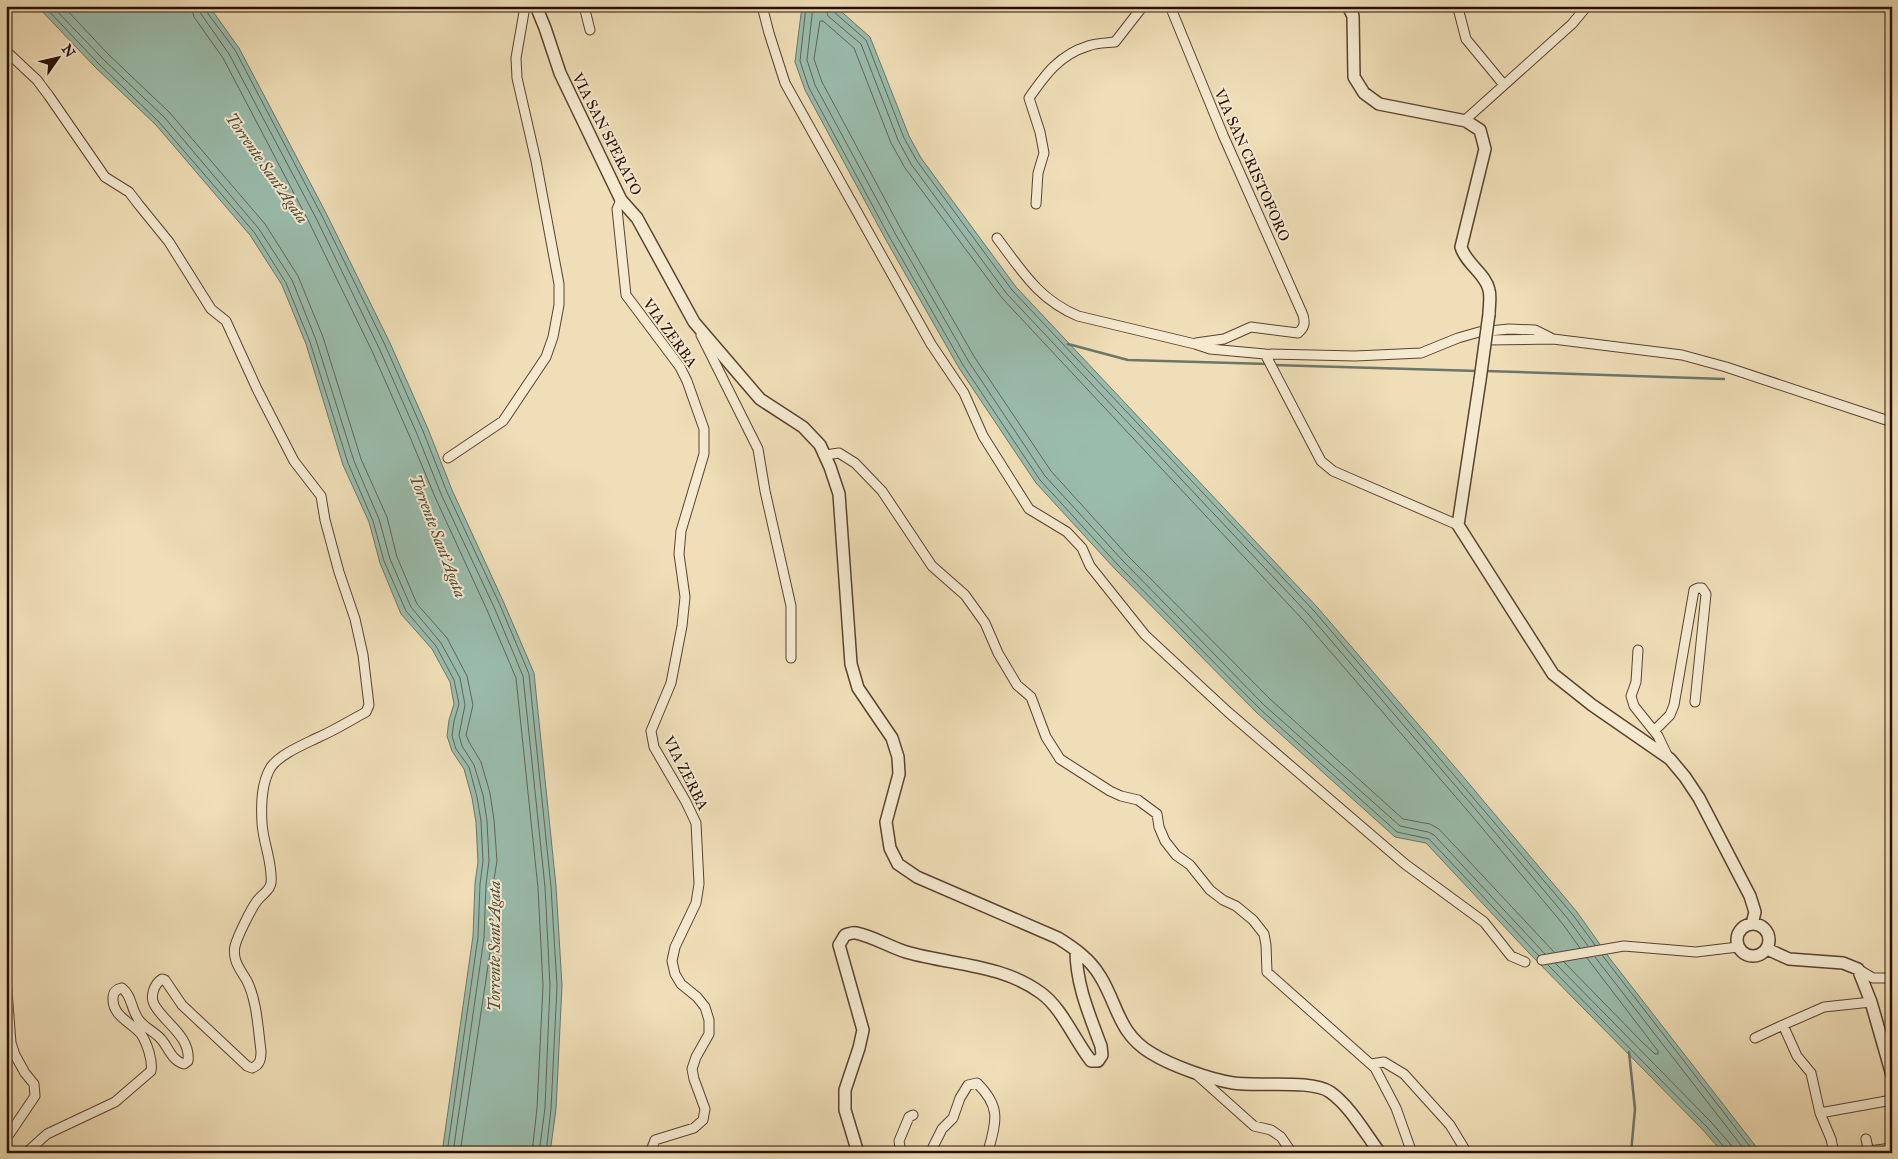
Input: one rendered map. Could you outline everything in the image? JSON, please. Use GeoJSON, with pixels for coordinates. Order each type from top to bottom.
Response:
{"type":"FeatureCollection","features":[{"type":"Feature","properties":{"kind":"street"},"geometry":{"type":"LineString","coordinates":[[448,458],[503,421],[546,357],[553,337],[559,305],[559,284],[551,238],[536,161],[516,78],[516,58],[524,12],[522,6]]}},
{"type":"Feature","properties":{"kind":"street","name":"VIA SAN SPERATO"},"geometry":{"type":"LineString","coordinates":[[536,6],[546,28],[560,73],[620,200],[637,218],[695,323],[760,399],[802,427],[820,445],[825,456],[839,494],[850,664],[858,688],[892,738],[898,757],[899,774],[886,822],[890,848],[898,864],[917,877],[1058,938],[1076,950],[1101,976],[1113,1007],[1131,1037],[1151,1053],[1195,1073],[1232,1083],[1259,1086],[1315,1085],[1329,1091],[1343,1104],[1380,1153]]}},
{"type":"Feature","properties":{"kind":"street"},"geometry":{"type":"LineString","coordinates":[[584,6],[590,30]]}},
{"type":"Feature","properties":{"kind":"street"},"geometry":{"type":"LineString","coordinates":[[762,6],[768,33],[786,83],[931,344],[964,393],[983,436],[1029,509],[1068,532],[1082,548],[1090,566],[1145,635],[1228,712],[1405,864],[1484,922],[1511,956],[1525,962]]}},
{"type":"Feature","properties":{"kind":"street"},"geometry":{"type":"LineString","coordinates":[[1036,204],[1038,173],[1044,153],[1040,132],[1029,98],[1050,68],[1066,55],[1088,46],[1115,42],[1143,6]]}},
{"type":"Feature","properties":{"kind":"street","name":"VIA SAN CRISTOFORO"},"geometry":{"type":"LineString","coordinates":[[1170,6],[1223,135],[1303,314],[1305,323],[1304,328],[1298,333],[1251,327],[1224,340],[1195,344]]}},
{"type":"Feature","properties":{"kind":"street"},"geometry":{"type":"LineString","coordinates":[[1462,6],[1459,12],[1466,39],[1504,85]]}},
{"type":"Feature","properties":{"kind":"street"},"geometry":{"type":"LineString","coordinates":[[1464,121],[1572,24],[1587,6]]}},
{"type":"Feature","properties":{"kind":"street"},"geometry":{"type":"LineString","coordinates":[[1350,7],[1353,16],[1354,77],[1364,93],[1379,104],[1464,121],[1480,130],[1485,150],[1461,247],[1463,254],[1484,280],[1489,290],[1489,314],[1458,525]]}},
{"type":"Feature","properties":{"kind":"street"},"geometry":{"type":"LineString","coordinates":[[6,51],[37,80],[105,177],[128,192],[139,204],[169,242],[211,309],[226,321],[294,461],[321,496],[325,520],[339,572],[357,628],[363,655],[369,705],[366,712],[304,744],[279,760],[272,766],[267,778],[261,802],[262,826],[269,859],[271,885],[256,902],[240,933],[235,946],[234,957],[249,986],[253,999],[261,1051],[261,1060],[256,1067],[248,1066],[182,1005],[169,984],[162,980],[155,986],[153,994],[154,1003],[172,1025],[189,1054],[188,1061],[184,1064],[178,1063],[160,1038],[144,1027],[136,1017],[127,992],[122,988],[118,989],[113,993],[112,1000],[118,1014],[141,1035],[153,1064],[151,1072],[115,1102],[47,1134],[26,1153]]}},
{"type":"Feature","properties":{"kind":"street","name":"VIA ZERBA"},"geometry":{"type":"LineString","coordinates":[[620,200],[617,209],[626,295],[680,367],[704,429],[704,454],[681,531],[679,554],[685,597],[682,626],[670,683],[651,731],[654,747],[696,823],[699,884],[696,903],[675,946],[672,961],[674,974],[681,984],[698,997],[705,1007],[709,1020],[709,1034],[696,1057],[692,1069],[705,1109],[703,1120],[694,1128],[655,1140],[650,1153]]}},
{"type":"Feature","properties":{"kind":"street"},"geometry":{"type":"LineString","coordinates":[[997,238],[1035,288],[1064,310],[1078,316],[1210,349],[1267,356],[1355,356],[1421,353],[1472,334],[1509,329],[1535,330],[1553,339]]}},
{"type":"Feature","properties":{"kind":"street"},"geometry":{"type":"LineString","coordinates":[[695,323],[758,449],[765,491],[791,606],[791,658]]}},
{"type":"Feature","properties":{"kind":"street"},"geometry":{"type":"LineString","coordinates":[[1486,340],[1553,339],[1682,355],[1726,367],[1892,422]]}},
{"type":"Feature","properties":{"kind":"street"},"geometry":{"type":"LineString","coordinates":[[1267,356],[1321,461],[1333,472],[1458,525],[1553,674],[1586,701],[1670,759]]}},
{"type":"Feature","properties":{"kind":"street"},"geometry":{"type":"LineString","coordinates":[[825,456],[839,453],[855,463],[882,491],[932,566],[965,595],[985,623],[998,653],[1017,685],[1031,696],[1046,737],[1060,759],[1110,791],[1138,800],[1157,814],[1159,827],[1165,841],[1176,855],[1190,865],[1210,890],[1223,900],[1236,906],[1253,920],[1264,934],[1267,972],[1371,1064],[1383,1081],[1396,1108],[1412,1153]]}},
{"type":"Feature","properties":{"kind":"street"},"geometry":{"type":"LineString","coordinates":[[1654,731],[1670,715],[1674,705],[1694,590],[1702,588],[1706,594],[1695,702]]}},
{"type":"Feature","properties":{"kind":"street"},"geometry":{"type":"LineString","coordinates":[[1638,650],[1636,682],[1631,696],[1634,706],[1654,731],[1670,759],[1699,798],[1750,896],[1755,912],[1752,924]]}},
{"type":"Feature","properties":{"kind":"street"},"geometry":{"type":"LineString","coordinates":[[1752,924],[1759,925],[1765,929],[1769,935],[1770,942],[1767,949],[1756,957],[1742,953],[1736,939],[1744,926],[1752,924]]}},
{"type":"Feature","properties":{"kind":"street"},"geometry":{"type":"LineString","coordinates":[[858,1153],[845,1110],[844,1090],[860,1048],[863,1030],[839,945],[845,935],[855,932],[906,952],[984,968],[1016,979],[1042,993],[1055,1007],[1091,1061],[1098,1061],[1102,1055],[1101,1046],[1086,1005],[1076,969],[1076,950]]}},
{"type":"Feature","properties":{"kind":"street"},"geometry":{"type":"LineString","coordinates":[[1542,960],[1624,946],[1696,952],[1738,947]]}},
{"type":"Feature","properties":{"kind":"street"},"geometry":{"type":"LineString","coordinates":[[1767,949],[1789,959],[1843,963],[1873,978],[1892,978]]}},
{"type":"Feature","properties":{"kind":"street"},"geometry":{"type":"LineString","coordinates":[[1858,969],[1871,1002],[1892,1075]]}},
{"type":"Feature","properties":{"kind":"street"},"geometry":{"type":"LineString","coordinates":[[6,978],[11,1043],[15,1055],[34,1084],[35,1096],[6,1139]]}},
{"type":"Feature","properties":{"kind":"street"},"geometry":{"type":"LineString","coordinates":[[1755,1038],[1824,1007],[1871,1002]]}},
{"type":"Feature","properties":{"kind":"street"},"geometry":{"type":"LineString","coordinates":[[1783,1025],[1797,1056],[1811,1074],[1820,1113],[1831,1139],[1834,1153]]}},
{"type":"Feature","properties":{"kind":"street"},"geometry":{"type":"LineString","coordinates":[[1371,1064],[1384,1062],[1404,1074],[1450,1125],[1467,1153]]}},
{"type":"Feature","properties":{"kind":"street"},"geometry":{"type":"LineString","coordinates":[[1195,1073],[1254,1126],[1271,1130],[1281,1137],[1292,1153]]}},
{"type":"Feature","properties":{"kind":"street"},"geometry":{"type":"LineString","coordinates":[[934,1153],[933,1147],[942,1129],[953,1118],[960,1098],[968,1085],[978,1083],[990,1095],[995,1111],[994,1128],[989,1148],[992,1153]]}},
{"type":"Feature","properties":{"kind":"street"},"geometry":{"type":"LineString","coordinates":[[1820,1113],[1892,1100]]}},
{"type":"Feature","properties":{"kind":"street"},"geometry":{"type":"LineString","coordinates":[[901,1153],[899,1141],[909,1117],[913,1115]]}},
{"type":"Feature","properties":{"kind":"street"},"geometry":{"type":"LineString","coordinates":[[1866,1139],[1869,1152],[1892,1148]]}},
{"type":"Feature","properties":{"kind":"water","name":"Torrente Sant'Agata"},"geometry":{"type":"Polygon","coordinates":[[[37,6],[209,6],[239,48],[326,213],[390,343],[428,429],[452,490],[534,673],[556,886],[562,986],[556,1109],[550,1153],[442,1153],[473,936],[475,883],[478,862],[476,822],[472,798],[464,769],[452,751],[447,736],[454,704],[450,682],[432,649],[401,614],[380,563],[369,522],[343,465],[306,344],[282,285],[250,235],[156,125],[95,67],[37,6]]]}},
{"type":"Feature","properties":{"kind":"water"},"geometry":{"type":"Polygon","coordinates":[[[802,6],[835,6],[870,37],[909,136],[921,158],[1016,287],[1318,608],[1460,773],[1577,912],[1611,960],[1761,1153],[1723,1153],[1703,1130],[1528,952],[1426,843],[1395,837],[1257,713],[1115,569],[1036,483],[959,368],[886,240],[805,90],[795,62],[802,6]]]}},
{"type":"Feature","properties":{"kind":"waterway"},"geometry":{"type":"LineString","coordinates":[[1068,344],[1128,360],[1268,364]]}},
{"type":"Feature","properties":{"kind":"waterway"},"geometry":{"type":"LineString","coordinates":[[1273,365],[1478,371]]}},
{"type":"Feature","properties":{"kind":"waterway"},"geometry":{"type":"LineString","coordinates":[[1486,371],[1724,379]]}},
{"type":"Feature","properties":{"kind":"waterway"},"geometry":{"type":"LineString","coordinates":[[1629,1052],[1635,1109],[1631,1153]]}}]}
